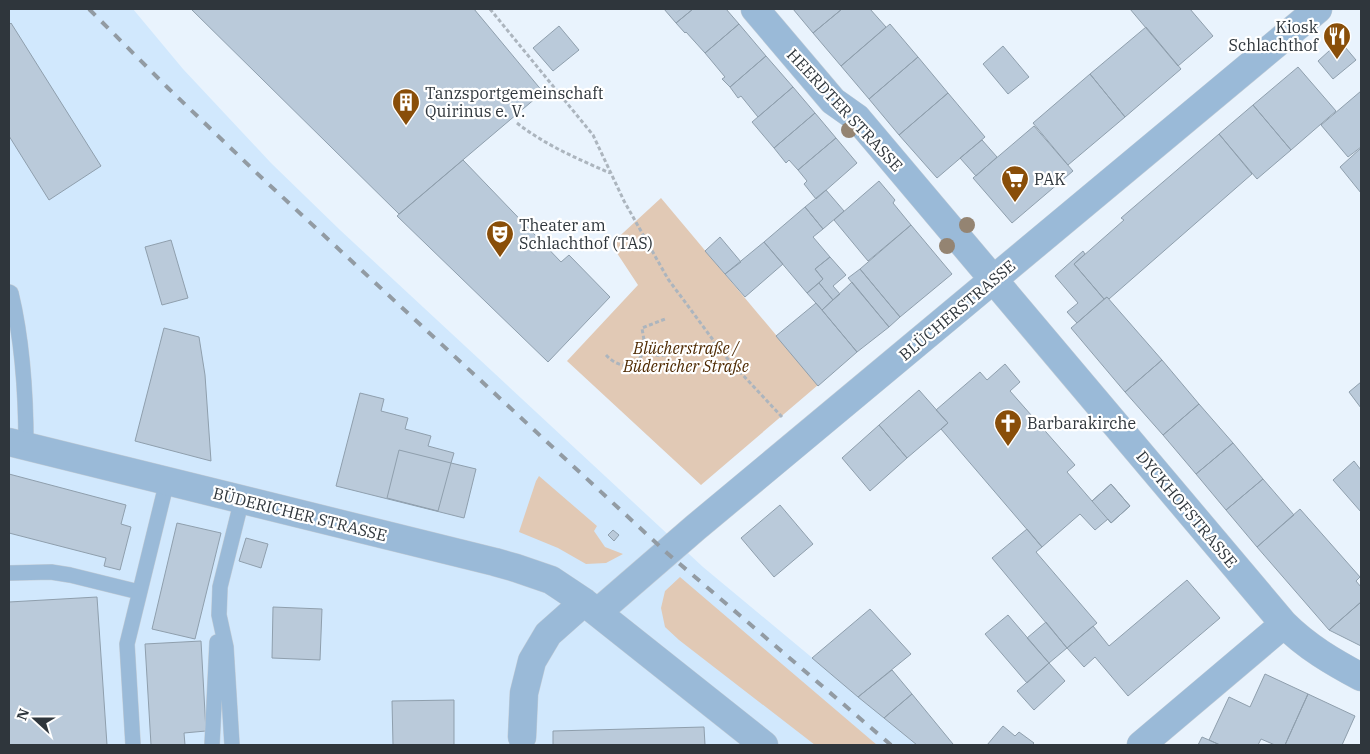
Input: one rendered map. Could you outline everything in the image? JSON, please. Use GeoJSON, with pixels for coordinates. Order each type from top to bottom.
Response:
{"type":"FeatureCollection","features":[{"type":"Feature","properties":{"kind":"street","name":"HEERDTER STRASSE"},"geometry":{"type":"LineString","coordinates":[[755,9],[833,101],[857,118],[993,280]]}},
{"type":"Feature","properties":{"kind":"street","name":"BLÜCHERSTRASSE"},"geometry":{"type":"LineString","coordinates":[[591,607],[694,528],[802,439],[1311,11]]}},
{"type":"Feature","properties":{"kind":"street","name":"DYCKHOFSTRASSE"},"geometry":{"type":"LineString","coordinates":[[993,280],[1284,624],[1300,640],[1314,650],[1330,661],[1361,677]]}},
{"type":"Feature","properties":{"kind":"street","name":"BÜDERICHER STRASSE"},"geometry":{"type":"LineString","coordinates":[[17,444],[516,568],[550,580],[591,607],[764,745]]}},
{"type":"Feature","properties":{"kind":"street"},"geometry":{"type":"LineString","coordinates":[[522,741],[524,693],[532,661],[548,634],[591,607]]}},
{"type":"Feature","properties":{"kind":"street"},"geometry":{"type":"LineString","coordinates":[[1141,745],[1284,624]]}},
{"type":"Feature","properties":{"kind":"lane"},"geometry":{"type":"LineString","coordinates":[[9,292],[11,293],[18,322],[26,410],[17,444]]}},
{"type":"Feature","properties":{"kind":"lane"},"geometry":{"type":"LineString","coordinates":[[133,745],[127,644],[166,481]]}},
{"type":"Feature","properties":{"kind":"lane"},"geometry":{"type":"LineString","coordinates":[[212,745],[220,588],[242,499]]}},
{"type":"Feature","properties":{"kind":"lane"},"geometry":{"type":"LineString","coordinates":[[9,573],[51,572],[139,592]]}},
{"type":"Feature","properties":{"kind":"lane"},"geometry":{"type":"LineString","coordinates":[[219,615],[226,647],[232,745]]}},
{"type":"Feature","properties":{"kind":"path"},"geometry":{"type":"LineString","coordinates":[[490,9],[593,135],[624,201],[668,280],[725,356],[802,439]]}},
{"type":"Feature","properties":{"kind":"path"},"geometry":{"type":"LineString","coordinates":[[517,123],[533,135],[611,174]]}},
{"type":"Feature","properties":{"kind":"path"},"geometry":{"type":"LineString","coordinates":[[606,355],[613,363],[623,366],[634,363],[643,352],[645,341],[642,328],[665,319]]}},
{"type":"Feature","properties":{"kind":"path"},"geometry":{"type":"LineString","coordinates":[[643,352],[661,356],[715,343]]}},
{"type":"Feature","properties":{"kind":"shaded area"},"geometry":{"type":"Polygon","coordinates":[[[9,9],[133,9],[183,69],[271,163],[340,230],[703,567],[917,745],[9,745],[9,9]]]}},
{"type":"Feature","properties":{"kind":"green space","name":"Blücherstraße / Büdericher Straße"},"geometry":{"type":"Polygon","coordinates":[[[661,198],[818,385],[701,485],[567,361],[638,285],[611,244],[661,198]]]}},
{"type":"Feature","properties":{"kind":"green space"},"geometry":{"type":"Polygon","coordinates":[[[539,476],[597,526],[594,531],[605,547],[623,554],[606,563],[586,564],[558,548],[519,532],[539,476]]]}},
{"type":"Feature","properties":{"kind":"green space"},"geometry":{"type":"Polygon","coordinates":[[[680,577],[877,745],[815,745],[679,640],[665,627],[661,608],[665,591],[680,577]]]}},
{"type":"Feature","properties":{"kind":"building","name":"Tanzsportgemeinschaft Quirinus e. V."},"geometry":{"type":"Polygon","coordinates":[[[191,9],[474,9],[543,92],[399,214],[191,9]]]}},
{"type":"Feature","properties":{"kind":"building"},"geometry":{"type":"Polygon","coordinates":[[[664,9],[693,9],[676,23],[664,9]]]}},
{"type":"Feature","properties":{"kind":"building"},"geometry":{"type":"Polygon","coordinates":[[[693,9],[726,9],[739,24],[705,53],[676,23],[693,9]]]}},
{"type":"Feature","properties":{"kind":"building"},"geometry":{"type":"Polygon","coordinates":[[[793,9],[842,9],[813,33],[793,9]]]}},
{"type":"Feature","properties":{"kind":"building"},"geometry":{"type":"Polygon","coordinates":[[[842,9],[870,9],[886,27],[841,66],[813,33],[842,9]]]}},
{"type":"Feature","properties":{"kind":"building"},"geometry":{"type":"Polygon","coordinates":[[[1130,9],[1190,9],[1213,36],[1178,66],[1130,9]]]}},
{"type":"Feature","properties":{"kind":"building"},"geometry":{"type":"Polygon","coordinates":[[[11,23],[101,166],[49,200],[9,136],[9,25],[11,23]]]}},
{"type":"Feature","properties":{"kind":"building"},"geometry":{"type":"Polygon","coordinates":[[[739,24],[766,56],[730,87],[722,79],[725,77],[705,53],[739,24]]]}},
{"type":"Feature","properties":{"kind":"building"},"geometry":{"type":"Polygon","coordinates":[[[890,24],[918,57],[869,99],[841,66],[890,24]]]}},
{"type":"Feature","properties":{"kind":"building"},"geometry":{"type":"Polygon","coordinates":[[[559,26],[579,50],[553,71],[533,48],[559,26]]]}},
{"type":"Feature","properties":{"kind":"building"},"geometry":{"type":"Polygon","coordinates":[[[1146,27],[1181,69],[1125,117],[1090,74],[1146,27]]]}},
{"type":"Feature","properties":{"kind":"building","name":"Kiosk Schlachthof"},"geometry":{"type":"Polygon","coordinates":[[[1340,41],[1356,60],[1333,79],[1318,61],[1340,41]]]}},
{"type":"Feature","properties":{"kind":"building"},"geometry":{"type":"Polygon","coordinates":[[[1003,46],[1029,77],[1008,94],[983,64],[1003,46]]]}},
{"type":"Feature","properties":{"kind":"building"},"geometry":{"type":"Polygon","coordinates":[[[766,56],[793,87],[758,117],[741,96],[738,98],[730,87],[766,56]]]}},
{"type":"Feature","properties":{"kind":"building"},"geometry":{"type":"Polygon","coordinates":[[[918,57],[948,93],[899,135],[869,99],[918,57]]]}},
{"type":"Feature","properties":{"kind":"building"},"geometry":{"type":"Polygon","coordinates":[[[1298,67],[1336,111],[1291,150],[1253,105],[1298,67]]]}},
{"type":"Feature","properties":{"kind":"building"},"geometry":{"type":"Polygon","coordinates":[[[1090,74],[1125,117],[1068,165],[1033,123],[1090,74]]]}},
{"type":"Feature","properties":{"kind":"building"},"geometry":{"type":"Polygon","coordinates":[[[793,87],[815,113],[774,148],[752,122],[793,87]]]}},
{"type":"Feature","properties":{"kind":"building"},"geometry":{"type":"Polygon","coordinates":[[[1361,91],[1361,147],[1348,157],[1321,125],[1361,91]]]}},
{"type":"Feature","properties":{"kind":"building"},"geometry":{"type":"Polygon","coordinates":[[[948,93],[985,137],[937,178],[899,135],[948,93]]]}},
{"type":"Feature","properties":{"kind":"building"},"geometry":{"type":"Polygon","coordinates":[[[1253,105],[1291,150],[1257,179],[1219,134],[1253,105]]]}},
{"type":"Feature","properties":{"kind":"building"},"geometry":{"type":"Polygon","coordinates":[[[815,113],[836,138],[798,170],[789,160],[786,163],[774,148],[815,113]]]}},
{"type":"Feature","properties":{"kind":"building"},"geometry":{"type":"Polygon","coordinates":[[[1034,126],[1073,171],[1012,223],[973,178],[1034,126]]]}},
{"type":"Feature","properties":{"kind":"building"},"geometry":{"type":"Polygon","coordinates":[[[1219,134],[1252,174],[1109,299],[1107,297],[1104,299],[1074,264],[1124,220],[1121,218],[1219,134]]]}},
{"type":"Feature","properties":{"kind":"building"},"geometry":{"type":"Polygon","coordinates":[[[836,138],[857,163],[816,199],[804,184],[807,181],[798,170],[836,138]]]}},
{"type":"Feature","properties":{"kind":"building"},"geometry":{"type":"Polygon","coordinates":[[[982,140],[997,157],[976,176],[960,158],[982,140]]]}},
{"type":"Feature","properties":{"kind":"building"},"geometry":{"type":"Polygon","coordinates":[[[1361,148],[1361,193],[1340,167],[1361,148]]]}},
{"type":"Feature","properties":{"kind":"building","name":"Theater am Schlachthof (TAS)"},"geometry":{"type":"Polygon","coordinates":[[[463,160],[561,262],[569,255],[610,297],[548,362],[397,216],[463,160]]]}},
{"type":"Feature","properties":{"kind":"building"},"geometry":{"type":"Polygon","coordinates":[[[879,181],[895,200],[893,203],[911,225],[868,261],[834,220],[879,181]]]}},
{"type":"Feature","properties":{"kind":"building"},"geometry":{"type":"Polygon","coordinates":[[[826,190],[844,211],[823,229],[805,207],[826,190]]]}},
{"type":"Feature","properties":{"kind":"building"},"geometry":{"type":"Polygon","coordinates":[[[805,207],[823,229],[813,237],[830,257],[815,269],[823,279],[807,293],[764,242],[805,207]]]}},
{"type":"Feature","properties":{"kind":"building"},"geometry":{"type":"Polygon","coordinates":[[[911,225],[952,274],[900,317],[860,269],[911,225]]]}},
{"type":"Feature","properties":{"kind":"building"},"geometry":{"type":"Polygon","coordinates":[[[720,237],[741,262],[725,274],[705,251],[720,237]]]}},
{"type":"Feature","properties":{"kind":"building"},"geometry":{"type":"Polygon","coordinates":[[[171,240],[188,298],[162,305],[145,247],[171,240]]]}},
{"type":"Feature","properties":{"kind":"building"},"geometry":{"type":"Polygon","coordinates":[[[764,242],[783,264],[745,297],[725,274],[764,242]]]}},
{"type":"Feature","properties":{"kind":"building"},"geometry":{"type":"Polygon","coordinates":[[[1083,251],[1085,254],[1074,264],[1104,299],[1077,323],[1067,312],[1078,303],[1055,276],[1083,251]]]}},
{"type":"Feature","properties":{"kind":"building"},"geometry":{"type":"Polygon","coordinates":[[[830,257],[846,275],[833,286],[840,294],[833,300],[819,283],[823,279],[815,269],[830,257]]]}},
{"type":"Feature","properties":{"kind":"building"},"geometry":{"type":"Polygon","coordinates":[[[860,269],[900,317],[889,327],[848,278],[860,269]]]}},
{"type":"Feature","properties":{"kind":"building"},"geometry":{"type":"Polygon","coordinates":[[[852,282],[889,327],[857,352],[822,310],[852,282]]]}},
{"type":"Feature","properties":{"kind":"building"},"geometry":{"type":"Polygon","coordinates":[[[819,283],[833,300],[822,310],[807,293],[819,283]]]}},
{"type":"Feature","properties":{"kind":"building"},"geometry":{"type":"Polygon","coordinates":[[[1107,297],[1162,360],[1125,392],[1071,328],[1107,297]]]}},
{"type":"Feature","properties":{"kind":"building"},"geometry":{"type":"Polygon","coordinates":[[[816,303],[857,352],[818,386],[776,336],[816,303]]]}},
{"type":"Feature","properties":{"kind":"building"},"geometry":{"type":"Polygon","coordinates":[[[164,328],[199,337],[205,375],[211,461],[135,441],[164,328]]]}},
{"type":"Feature","properties":{"kind":"building"},"geometry":{"type":"Polygon","coordinates":[[[1162,360],[1199,404],[1163,435],[1125,392],[1162,360]]]}},
{"type":"Feature","properties":{"kind":"building","name":"Barbarakirche"},"geometry":{"type":"Polygon","coordinates":[[[1005,364],[1020,382],[1010,391],[1075,465],[1067,472],[1092,501],[1111,484],[1130,506],[1111,523],[1108,519],[1095,530],[1080,514],[1042,547],[941,429],[948,423],[936,410],[980,372],[987,380],[1005,364]]]}},
{"type":"Feature","properties":{"kind":"building"},"geometry":{"type":"Polygon","coordinates":[[[1361,382],[1361,408],[1349,392],[1361,382]]]}},
{"type":"Feature","properties":{"kind":"building"},"geometry":{"type":"Polygon","coordinates":[[[919,390],[948,423],[907,458],[879,425],[919,390]]]}},
{"type":"Feature","properties":{"kind":"building"},"geometry":{"type":"Polygon","coordinates":[[[360,393],[384,399],[381,411],[408,418],[405,429],[431,436],[428,446],[454,453],[451,463],[476,469],[464,518],[336,486],[360,393]]]}},
{"type":"Feature","properties":{"kind":"building"},"geometry":{"type":"Polygon","coordinates":[[[1199,404],[1233,443],[1196,474],[1163,435],[1199,404]]]}},
{"type":"Feature","properties":{"kind":"building"},"geometry":{"type":"Polygon","coordinates":[[[879,425],[907,458],[870,491],[842,458],[879,425]]]}},
{"type":"Feature","properties":{"kind":"building"},"geometry":{"type":"Polygon","coordinates":[[[1233,443],[1263,479],[1226,510],[1196,474],[1233,443]]]}},
{"type":"Feature","properties":{"kind":"building"},"geometry":{"type":"Polygon","coordinates":[[[399,450],[451,463],[438,511],[387,498],[399,450]]]}},
{"type":"Feature","properties":{"kind":"building"},"geometry":{"type":"Polygon","coordinates":[[[1354,461],[1361,470],[1361,512],[1333,480],[1354,461]]]}},
{"type":"Feature","properties":{"kind":"building"},"geometry":{"type":"Polygon","coordinates":[[[9,474],[126,505],[121,524],[131,527],[120,570],[104,566],[106,558],[9,533],[9,474]]]}},
{"type":"Feature","properties":{"kind":"building"},"geometry":{"type":"Polygon","coordinates":[[[1263,479],[1294,515],[1257,547],[1226,510],[1263,479]]]}},
{"type":"Feature","properties":{"kind":"building"},"geometry":{"type":"Polygon","coordinates":[[[1111,484],[1130,506],[1111,523],[1092,501],[1111,484]]]}},
{"type":"Feature","properties":{"kind":"building"},"geometry":{"type":"Polygon","coordinates":[[[780,505],[813,544],[774,577],[741,538],[780,505]]]}},
{"type":"Feature","properties":{"kind":"building"},"geometry":{"type":"Polygon","coordinates":[[[1300,509],[1360,577],[1356,581],[1361,587],[1361,602],[1329,630],[1257,547],[1300,509]]]}},
{"type":"Feature","properties":{"kind":"building"},"geometry":{"type":"Polygon","coordinates":[[[177,523],[221,533],[195,639],[152,629],[177,523]]]}},
{"type":"Feature","properties":{"kind":"building"},"geometry":{"type":"Polygon","coordinates":[[[1027,529],[1042,547],[1036,552],[1097,623],[1067,648],[992,558],[1027,529]]]}},
{"type":"Feature","properties":{"kind":"building"},"geometry":{"type":"Polygon","coordinates":[[[613,530],[619,535],[614,541],[608,535],[613,530]]]}},
{"type":"Feature","properties":{"kind":"building"},"geometry":{"type":"Polygon","coordinates":[[[246,538],[268,544],[261,568],[239,561],[246,538]]]}},
{"type":"Feature","properties":{"kind":"building"},"geometry":{"type":"Polygon","coordinates":[[[1187,580],[1220,618],[1128,696],[1095,657],[1084,667],[1067,648],[1093,626],[1109,646],[1187,580]]]}},
{"type":"Feature","properties":{"kind":"building"},"geometry":{"type":"Polygon","coordinates":[[[97,597],[107,745],[9,745],[9,602],[97,597]]]}},
{"type":"Feature","properties":{"kind":"building"},"geometry":{"type":"Polygon","coordinates":[[[1361,602],[1361,646],[1329,630],[1361,602]]]}},
{"type":"Feature","properties":{"kind":"building"},"geometry":{"type":"Polygon","coordinates":[[[273,607],[322,609],[320,660],[272,658],[273,607]]]}},
{"type":"Feature","properties":{"kind":"building"},"geometry":{"type":"Polygon","coordinates":[[[870,609],[911,654],[858,697],[812,658],[870,609]]]}},
{"type":"Feature","properties":{"kind":"building"},"geometry":{"type":"Polygon","coordinates":[[[1008,615],[1049,663],[1027,683],[985,634],[1008,615]]]}},
{"type":"Feature","properties":{"kind":"building"},"geometry":{"type":"Polygon","coordinates":[[[1046,622],[1067,648],[1049,663],[1027,638],[1046,622]]]}},
{"type":"Feature","properties":{"kind":"building"},"geometry":{"type":"Polygon","coordinates":[[[201,641],[206,731],[184,733],[185,745],[151,745],[145,644],[201,641]]]}},
{"type":"Feature","properties":{"kind":"building"},"geometry":{"type":"Polygon","coordinates":[[[1049,663],[1065,681],[1034,710],[1017,691],[1049,663]]]}},
{"type":"Feature","properties":{"kind":"building"},"geometry":{"type":"Polygon","coordinates":[[[892,670],[912,694],[884,718],[858,697],[892,670]]]}},
{"type":"Feature","properties":{"kind":"building"},"geometry":{"type":"Polygon","coordinates":[[[1265,674],[1308,694],[1285,745],[1275,745],[1261,739],[1258,745],[1220,745],[1209,740],[1229,697],[1250,707],[1265,674]]]}},
{"type":"Feature","properties":{"kind":"building"},"geometry":{"type":"Polygon","coordinates":[[[912,694],[953,744],[917,745],[884,718],[912,694]]]}},
{"type":"Feature","properties":{"kind":"building"},"geometry":{"type":"Polygon","coordinates":[[[1308,694],[1355,716],[1342,745],[1285,745],[1308,694]]]}},
{"type":"Feature","properties":{"kind":"building"},"geometry":{"type":"Polygon","coordinates":[[[454,700],[454,745],[393,745],[392,701],[454,700]]]}},
{"type":"Feature","properties":{"kind":"building"},"geometry":{"type":"Polygon","coordinates":[[[1003,726],[1015,736],[1019,732],[1034,743],[1032,745],[987,745],[1003,726]]]}},
{"type":"Feature","properties":{"kind":"building"},"geometry":{"type":"Polygon","coordinates":[[[704,727],[705,745],[553,745],[553,731],[704,727]]]}},
{"type":"Feature","properties":{"kind":"building"},"geometry":{"type":"Polygon","coordinates":[[[1202,737],[1209,740],[1220,745],[1198,745],[1202,737]]]}},
{"type":"Feature","properties":{"kind":"railway"},"geometry":{"type":"LineString","coordinates":[[89,9],[263,179],[667,553],[891,745]]}},
{"type":"Feature","properties":{"kind":"place","name":"Kiosk Schlachthof"},"geometry":{"type":"Point","coordinates":[1337,60]}},
{"type":"Feature","properties":{"kind":"place","name":"Tanzsportgemeinschaft Quirinus e. V."},"geometry":{"type":"Point","coordinates":[406,126]}},
{"type":"Feature","properties":{"kind":"place","name":"PAK"},"geometry":{"type":"Point","coordinates":[1015,203]}},
{"type":"Feature","properties":{"kind":"place","name":"Theater am Schlachthof (TAS)"},"geometry":{"type":"Point","coordinates":[500,258]}},
{"type":"Feature","properties":{"kind":"place","name":"Barbarakirche"},"geometry":{"type":"Point","coordinates":[1008,447]}}]}
